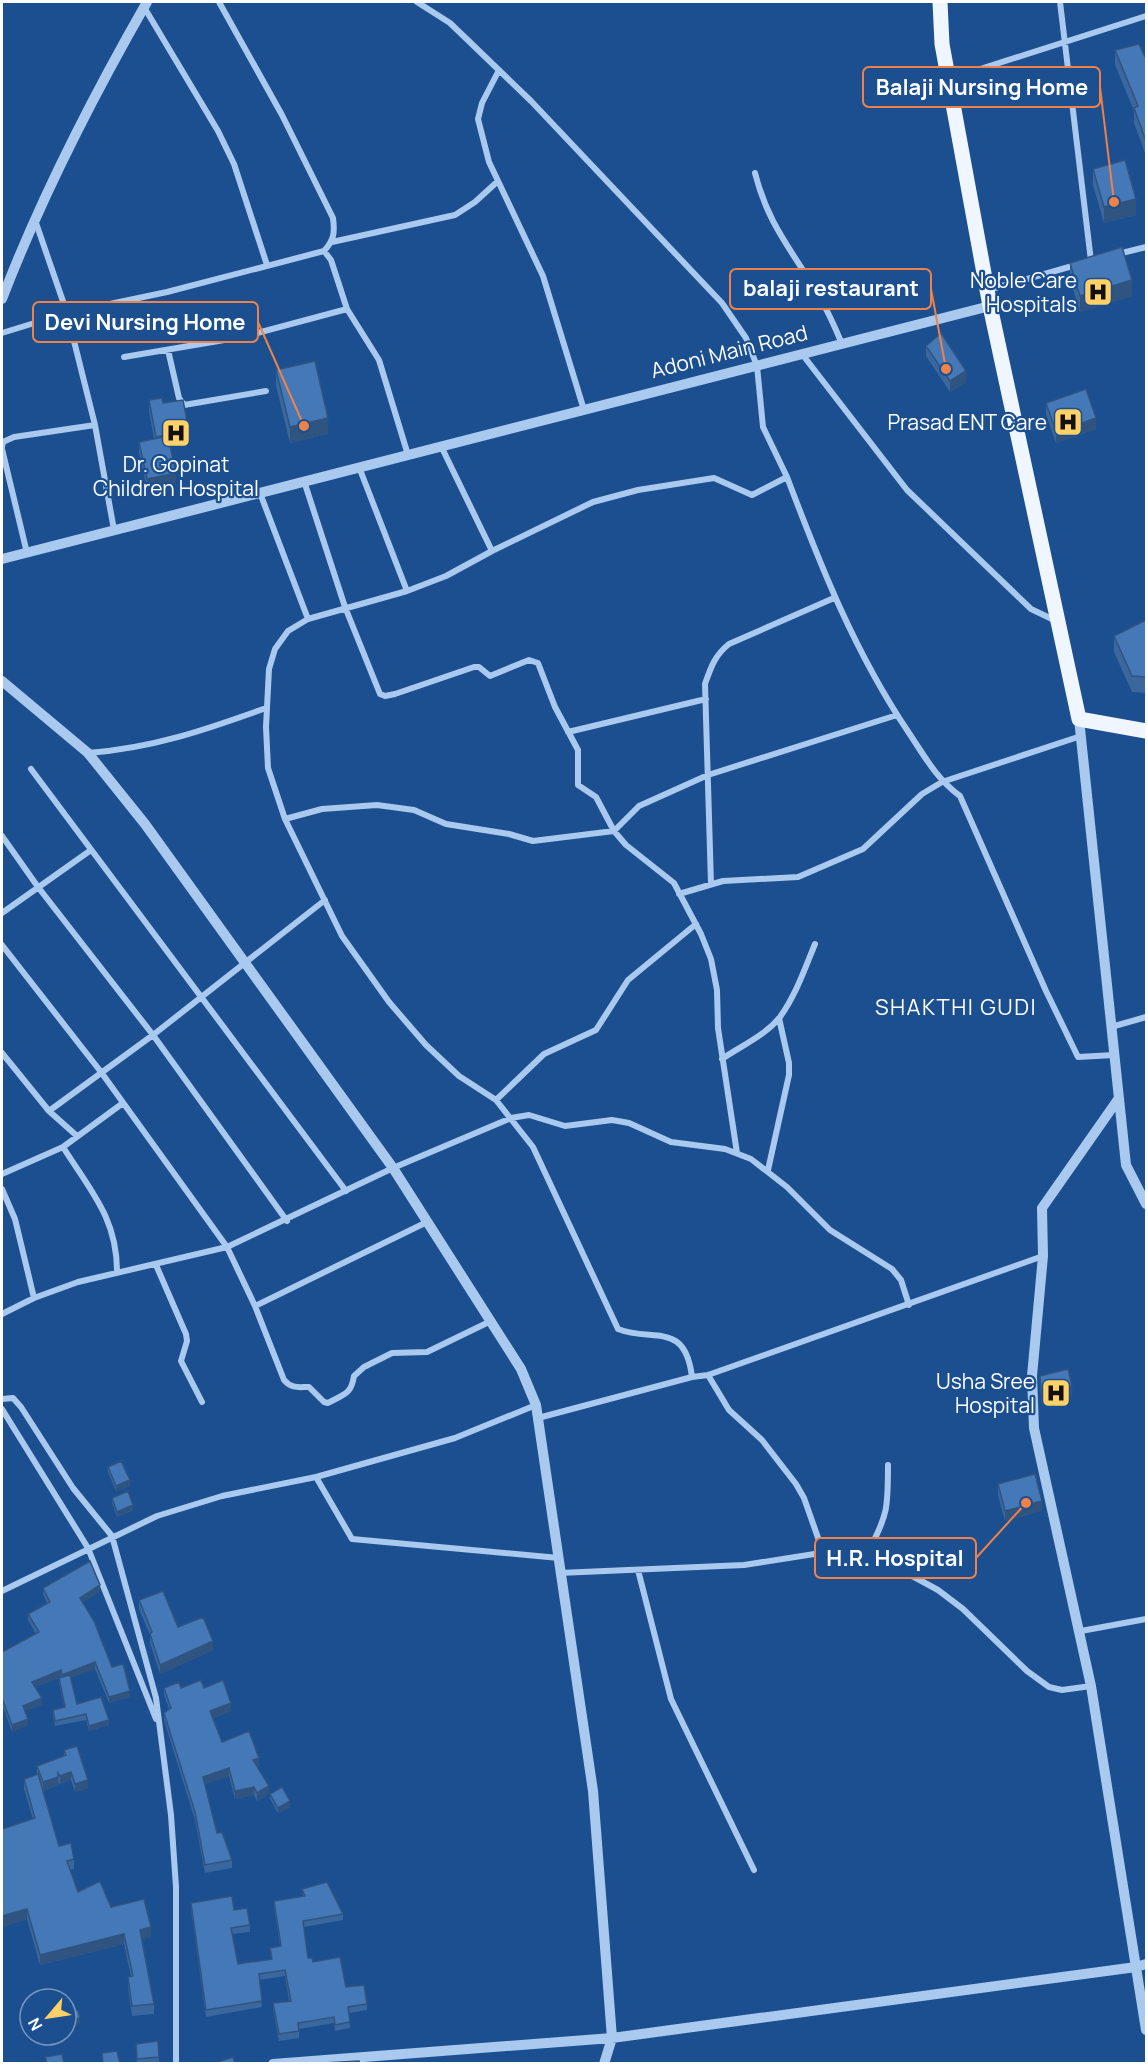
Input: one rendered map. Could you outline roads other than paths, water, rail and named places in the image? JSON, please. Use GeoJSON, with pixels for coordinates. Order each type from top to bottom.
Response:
{"type":"FeatureCollection","features":[{"type":"Feature","properties":{"kind":"main road"},"geometry":{"type":"LineString","coordinates":[[940,8],[948,79],[990,306],[1079,719],[1146,731]]}},
{"type":"Feature","properties":{"kind":"street"},"geometry":{"type":"LineString","coordinates":[[2,333],[67,313],[167,292],[324,251],[332,242],[335,232],[333,218],[282,115],[219,2]]}},
{"type":"Feature","properties":{"kind":"street"},"geometry":{"type":"LineString","coordinates":[[417,2],[450,23],[611,183],[722,303],[746,338],[757,366],[763,427],[787,477],[834,598],[880,690],[942,782],[960,796],[1046,991],[1078,1057],[1114,1055]]}},
{"type":"Feature","properties":{"kind":"street"},"geometry":{"type":"LineString","coordinates":[[930,2],[940,8]]}},
{"type":"Feature","properties":{"kind":"street"},"geometry":{"type":"LineString","coordinates":[[1060,2],[1091,261]]}},
{"type":"Feature","properties":{"kind":"street"},"geometry":{"type":"LineString","coordinates":[[2,299],[34,216],[112,62],[146,4]]}},
{"type":"Feature","properties":{"kind":"street"},"geometry":{"type":"LineString","coordinates":[[146,4],[218,131],[234,164],[267,265]]}},
{"type":"Feature","properties":{"kind":"street"},"geometry":{"type":"LineString","coordinates":[[948,79],[1146,16]]}},
{"type":"Feature","properties":{"kind":"street"},"geometry":{"type":"LineString","coordinates":[[499,70],[482,102],[478,119],[489,162],[543,276],[584,410]]}},
{"type":"Feature","properties":{"kind":"street"},"geometry":{"type":"LineString","coordinates":[[755,173],[763,203],[775,229],[822,301],[842,344]]}},
{"type":"Feature","properties":{"kind":"street"},"geometry":{"type":"LineString","coordinates":[[332,242],[455,215],[475,202],[498,181]]}},
{"type":"Feature","properties":{"kind":"street"},"geometry":{"type":"LineString","coordinates":[[34,216],[67,313],[95,425],[114,530]]}},
{"type":"Feature","properties":{"kind":"street"},"geometry":{"type":"LineString","coordinates":[[1112,256],[1146,247]]}},
{"type":"Feature","properties":{"kind":"street"},"geometry":{"type":"LineString","coordinates":[[324,251],[331,260],[347,309],[379,360],[408,455]]}},
{"type":"Feature","properties":{"kind":"street"},"geometry":{"type":"LineString","coordinates":[[987,290],[1101,258]]}},
{"type":"Feature","properties":{"kind":"street","name":"Adoni Main Road"},"geometry":{"type":"LineString","coordinates":[[2,559],[990,306]]}},
{"type":"Feature","properties":{"kind":"street"},"geometry":{"type":"LineString","coordinates":[[124,357],[242,338],[347,309]]}},
{"type":"Feature","properties":{"kind":"street"},"geometry":{"type":"LineString","coordinates":[[168,350],[179,398],[184,405],[266,391]]}},
{"type":"Feature","properties":{"kind":"street"},"geometry":{"type":"LineString","coordinates":[[802,354],[907,490],[1031,609],[1058,621]]}},
{"type":"Feature","properties":{"kind":"street"},"geometry":{"type":"LineString","coordinates":[[27,552],[2,448],[8,438],[95,425]]}},
{"type":"Feature","properties":{"kind":"street"},"geometry":{"type":"LineString","coordinates":[[441,446],[492,551]]}},
{"type":"Feature","properties":{"kind":"street"},"geometry":{"type":"LineString","coordinates":[[359,467],[407,591]]}},
{"type":"Feature","properties":{"kind":"street"},"geometry":{"type":"LineString","coordinates":[[692,1377],[686,1351],[674,1340],[662,1335],[626,1333],[618,1329],[537,1156],[511,1118],[496,1100],[459,1076],[426,1045],[388,1002],[342,936],[285,819],[268,768],[266,708],[269,669],[274,649],[288,631],[308,619],[407,591],[446,576],[593,502],[638,490],[714,478],[752,495],[787,477]]}},
{"type":"Feature","properties":{"kind":"street"},"geometry":{"type":"LineString","coordinates":[[304,481],[345,607],[380,694],[385,696],[395,694],[474,667],[479,667],[489,676],[529,660],[535,660],[579,757],[576,773],[578,785],[596,797],[614,831],[642,859],[660,870],[674,884],[696,924],[711,959],[722,1059],[737,1153]]}},
{"type":"Feature","properties":{"kind":"street"},"geometry":{"type":"LineString","coordinates":[[260,493],[308,619]]}},
{"type":"Feature","properties":{"kind":"street"},"geometry":{"type":"LineString","coordinates":[[711,884],[705,684],[718,653],[729,644],[834,598]]}},
{"type":"Feature","properties":{"kind":"street"},"geometry":{"type":"LineString","coordinates":[[2,681],[87,753],[145,824],[393,1168],[521,1369],[536,1406],[593,1791],[612,2038],[604,2064]]}},
{"type":"Feature","properties":{"kind":"street"},"geometry":{"type":"LineString","coordinates":[[568,732],[706,699]]}},
{"type":"Feature","properties":{"kind":"street"},"geometry":{"type":"LineString","coordinates":[[87,753],[157,744],[192,735],[266,708]]}},
{"type":"Feature","properties":{"kind":"street"},"geometry":{"type":"LineString","coordinates":[[285,819],[322,809],[377,805],[414,810],[446,824],[509,834],[533,841],[614,831],[639,806],[708,775],[897,715]]}},
{"type":"Feature","properties":{"kind":"street"},"geometry":{"type":"LineString","coordinates":[[1079,719],[1126,1165],[1146,1204]]}},
{"type":"Feature","properties":{"kind":"street"},"geometry":{"type":"LineString","coordinates":[[679,894],[723,880],[798,877],[863,849],[922,794],[942,782],[1080,736]]}},
{"type":"Feature","properties":{"kind":"street"},"geometry":{"type":"LineString","coordinates":[[31,770],[346,1191]]}},
{"type":"Feature","properties":{"kind":"street"},"geometry":{"type":"LineString","coordinates":[[2,836],[38,887],[153,1035],[287,1221]]}},
{"type":"Feature","properties":{"kind":"street"},"geometry":{"type":"LineString","coordinates":[[2,913],[91,850]]}},
{"type":"Feature","properties":{"kind":"street"},"geometry":{"type":"LineString","coordinates":[[49,1111],[153,1035],[325,900]]}},
{"type":"Feature","properties":{"kind":"street"},"geometry":{"type":"LineString","coordinates":[[496,1100],[544,1054],[596,1030],[628,980],[696,924]]}},
{"type":"Feature","properties":{"kind":"street"},"geometry":{"type":"LineString","coordinates":[[722,1059],[764,1032],[779,1018],[792,997],[815,944]]}},
{"type":"Feature","properties":{"kind":"street"},"geometry":{"type":"LineString","coordinates":[[2,945],[101,1072],[227,1247],[255,1306],[284,1380],[294,1388],[309,1387],[324,1402],[328,1403],[349,1392],[353,1386],[354,1376],[364,1367],[392,1353],[427,1352],[490,1321]]}},
{"type":"Feature","properties":{"kind":"street"},"geometry":{"type":"LineString","coordinates":[[1110,1027],[1146,1017]]}},
{"type":"Feature","properties":{"kind":"street"},"geometry":{"type":"LineString","coordinates":[[768,1170],[789,1075],[787,1053],[779,1018]]}},
{"type":"Feature","properties":{"kind":"street"},"geometry":{"type":"LineString","coordinates":[[2,1053],[49,1111],[77,1136]]}},
{"type":"Feature","properties":{"kind":"street"},"geometry":{"type":"LineString","coordinates":[[1119,1098],[1042,1208],[1043,1256],[1032,1376],[1034,1428],[1081,1631],[1141,1966],[1146,2030]]}},
{"type":"Feature","properties":{"kind":"street"},"geometry":{"type":"LineString","coordinates":[[2,1173],[63,1147],[123,1103]]}},
{"type":"Feature","properties":{"kind":"street"},"geometry":{"type":"LineString","coordinates":[[2,1314],[34,1298],[117,1271],[156,1265],[227,1247],[287,1221],[393,1168],[511,1118],[530,1115],[565,1126],[612,1120],[629,1123],[671,1142],[737,1153],[768,1170],[830,1230],[892,1269],[900,1280],[909,1305]]}},
{"type":"Feature","properties":{"kind":"street"},"geometry":{"type":"LineString","coordinates":[[63,1147],[107,1215],[114,1233],[117,1271]]}},
{"type":"Feature","properties":{"kind":"street"},"geometry":{"type":"LineString","coordinates":[[2,1189],[15,1220],[34,1298]]}},
{"type":"Feature","properties":{"kind":"street"},"geometry":{"type":"LineString","coordinates":[[255,1306],[427,1222]]}},
{"type":"Feature","properties":{"kind":"street"},"geometry":{"type":"LineString","coordinates":[[538,1418],[692,1377],[708,1375],[1043,1256]]}},
{"type":"Feature","properties":{"kind":"street"},"geometry":{"type":"LineString","coordinates":[[156,1265],[188,1341],[181,1361],[202,1402]]}},
{"type":"Feature","properties":{"kind":"street"},"geometry":{"type":"LineString","coordinates":[[708,1375],[729,1410],[762,1440],[796,1484],[804,1498],[823,1552]]}},
{"type":"Feature","properties":{"kind":"street"},"geometry":{"type":"LineString","coordinates":[[2,1399],[13,1398],[21,1407],[67,1479],[112,1536],[156,1698],[171,1815],[176,1887],[176,2064]]}},
{"type":"Feature","properties":{"kind":"street"},"geometry":{"type":"LineString","coordinates":[[2,1591],[156,1516],[222,1496],[316,1477],[455,1438],[536,1406]]}},
{"type":"Feature","properties":{"kind":"street"},"geometry":{"type":"LineString","coordinates":[[2,1409],[88,1548],[161,1730]]}},
{"type":"Feature","properties":{"kind":"street"},"geometry":{"type":"LineString","coordinates":[[868,1552],[883,1524],[888,1508],[888,1465]]}},
{"type":"Feature","properties":{"kind":"street"},"geometry":{"type":"LineString","coordinates":[[316,1477],[352,1539],[559,1558]]}},
{"type":"Feature","properties":{"kind":"street"},"geometry":{"type":"LineString","coordinates":[[559,1573],[744,1565],[846,1549],[868,1552],[938,1590],[963,1609],[1027,1671],[1049,1687],[1062,1689],[1091,1686]]}},
{"type":"Feature","properties":{"kind":"street"},"geometry":{"type":"LineString","coordinates":[[638,1570],[671,1699],[754,1870]]}},
{"type":"Feature","properties":{"kind":"street"},"geometry":{"type":"LineString","coordinates":[[1081,1631],[1146,1619]]}},
{"type":"Feature","properties":{"kind":"street"},"geometry":{"type":"LineString","coordinates":[[273,2064],[612,2038],[1141,1966]]}},
{"type":"Feature","properties":{"kind":"place","name":"Balaji Nursing Home"},"geometry":{"type":"Point","coordinates":[1114,202]}},
{"type":"Feature","properties":{"kind":"place","name":"Noble Care Hospitals"},"geometry":{"type":"Point","coordinates":[1098,292]}},
{"type":"Feature","properties":{"kind":"place","name":"balaji restaurant"},"geometry":{"type":"Point","coordinates":[946,369]}},
{"type":"Feature","properties":{"kind":"place","name":"Prasad ENT Care"},"geometry":{"type":"Point","coordinates":[1068,422]}},
{"type":"Feature","properties":{"kind":"place","name":"Devi Nursing Home"},"geometry":{"type":"Point","coordinates":[304,426]}},
{"type":"Feature","properties":{"kind":"place","name":"Dr. Gopinat Children Hospital"},"geometry":{"type":"Point","coordinates":[176,433]}},
{"type":"Feature","properties":{"kind":"place","name":"Usha Sree Hospital"},"geometry":{"type":"Point","coordinates":[1056,1393]}},
{"type":"Feature","properties":{"kind":"place","name":"H.R. Hospital"},"geometry":{"type":"Point","coordinates":[1026,1503]}},
{"type":"Feature","properties":{"kind":"district","name":"SHAKTHI GUDI"},"geometry":{"type":"Point","coordinates":[956,1007]}}]}
